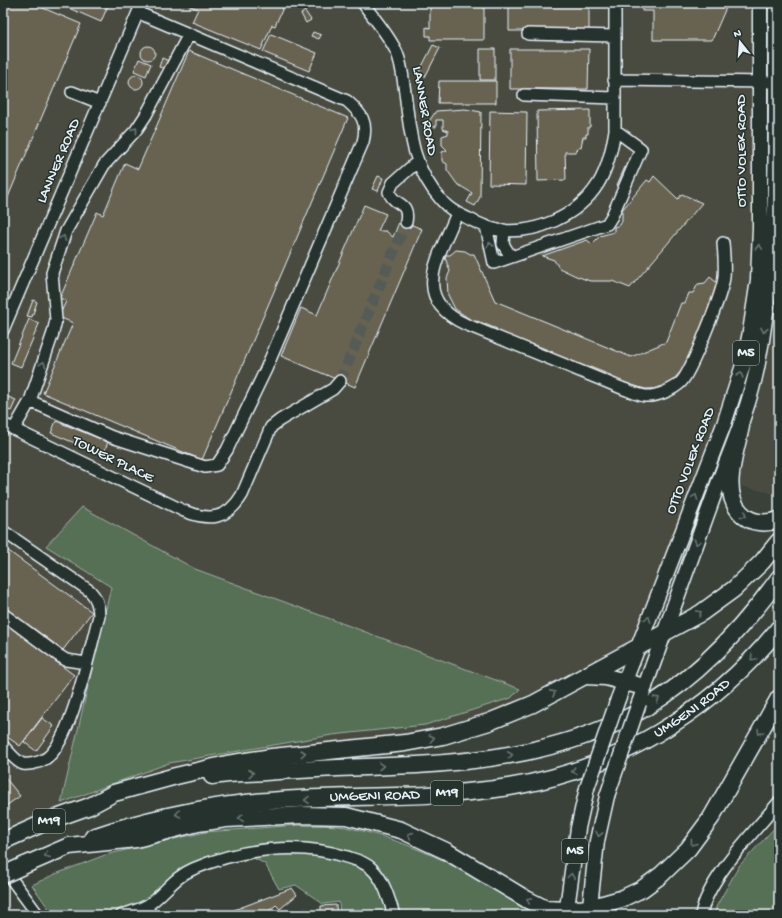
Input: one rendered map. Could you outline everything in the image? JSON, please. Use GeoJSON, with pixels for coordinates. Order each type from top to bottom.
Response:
{"type":"FeatureCollection","features":[{"type":"Feature","properties":{"kind":"highway"},"geometry":{"type":"LineString","coordinates":[[741,426],[730,482],[731,497],[737,509],[744,517],[752,521],[769,523],[779,520]]}},
{"type":"Feature","properties":{"kind":"highway"},"geometry":{"type":"LineString","coordinates":[[90,806],[114,793],[227,764],[272,757],[405,743],[458,732],[511,714],[586,676],[637,646],[700,613],[734,589],[762,562],[779,541]]}},
{"type":"Feature","properties":{"kind":"highway","name":"UMGENI ROAD"},"geometry":{"type":"LineString","coordinates":[[90,806],[139,791],[217,776],[474,760],[515,755],[574,739],[630,716],[661,697],[685,679],[734,635],[757,608],[779,578]]}},
{"type":"Feature","properties":{"kind":"highway","name":"UMGENI ROAD"},"geometry":{"type":"LineString","coordinates":[[69,846],[125,826],[210,808],[247,803],[429,795],[510,787],[576,770],[612,757],[668,728],[694,710],[736,675],[779,628]]}},
{"type":"Feature","properties":{"kind":"highway"},"geometry":{"type":"LineString","coordinates":[[586,676],[602,676],[644,687]]}},
{"type":"Feature","properties":{"kind":"highway"},"geometry":{"type":"LineString","coordinates":[[69,846],[136,839],[198,823],[226,819],[302,815],[346,816],[400,830],[446,851],[546,909],[566,913],[588,912],[642,889],[661,875],[688,849],[711,818],[779,698]]}},
{"type":"Feature","properties":{"kind":"highway","name":"M19"},"geometry":{"type":"LineString","coordinates":[[6,839],[90,806]]}},
{"type":"Feature","properties":{"kind":"highway","name":"M19"},"geometry":{"type":"LineString","coordinates":[[3,875],[69,846]]}},
{"type":"Feature","properties":{"kind":"main road","name":"OTTO VOLEK ROAD"},"geometry":{"type":"LineString","coordinates":[[566,913],[578,828],[587,788],[637,646],[724,424],[744,362],[755,308],[758,280],[760,228],[760,3]]}},
{"type":"Feature","properties":{"kind":"main road","name":"M5"},"geometry":{"type":"LineString","coordinates":[[588,912],[598,841],[607,796],[644,687],[741,426],[756,370],[770,286],[775,193],[777,82],[776,3]]}},
{"type":"Feature","properties":{"kind":"street","name":"LANNER ROAD"},"geometry":{"type":"LineString","coordinates":[[367,6],[397,53],[401,68],[414,152],[417,162],[429,186],[443,202],[458,213],[486,226],[504,230],[544,225],[561,218],[582,202],[598,185],[612,149],[615,130],[615,3]]}},
{"type":"Feature","properties":{"kind":"street","name":"LANNER ROAD"},"geometry":{"type":"LineString","coordinates":[[3,330],[140,8]]}},
{"type":"Feature","properties":{"kind":"street"},"geometry":{"type":"LineString","coordinates":[[30,401],[112,437],[205,468],[217,465],[227,450],[284,326],[363,142],[366,130],[363,118],[347,101],[189,34],[140,8]]}},
{"type":"Feature","properties":{"kind":"street"},"geometry":{"type":"LineString","coordinates":[[14,429],[30,401],[53,333],[56,320],[52,273],[66,231],[104,165],[136,130],[146,115],[189,34]]}},
{"type":"Feature","properties":{"kind":"street"},"geometry":{"type":"LineString","coordinates":[[528,34],[614,36]]}},
{"type":"Feature","properties":{"kind":"street"},"geometry":{"type":"LineString","coordinates":[[614,80],[777,82]]}},
{"type":"Feature","properties":{"kind":"street"},"geometry":{"type":"LineString","coordinates":[[72,92],[100,103]]}},
{"type":"Feature","properties":{"kind":"street"},"geometry":{"type":"LineString","coordinates":[[524,95],[615,98]]}},
{"type":"Feature","properties":{"kind":"street"},"geometry":{"type":"LineString","coordinates":[[486,226],[494,263],[606,224],[612,216],[641,149],[615,130]]}},
{"type":"Feature","properties":{"kind":"street"},"geometry":{"type":"LineString","coordinates":[[406,222],[407,213],[405,208],[394,199],[389,192],[393,183],[417,162]]}},
{"type":"Feature","properties":{"kind":"street"},"geometry":{"type":"LineString","coordinates":[[458,213],[434,271],[432,290],[438,306],[450,317],[465,324],[624,389],[645,396],[658,394],[671,389],[681,382],[690,369],[721,291],[724,277],[723,243]]}},
{"type":"Feature","properties":{"kind":"street"},"geometry":{"type":"LineString","coordinates":[[504,230],[503,244],[511,257]]}},
{"type":"Feature","properties":{"kind":"street","name":"TOWER PLACE"},"geometry":{"type":"LineString","coordinates":[[3,424],[184,511],[200,518],[212,518],[226,513],[236,505],[242,495],[271,427],[280,420],[334,389],[340,381]]}},
{"type":"Feature","properties":{"kind":"street"},"geometry":{"type":"LineString","coordinates":[[3,531],[93,594],[99,609],[99,616],[86,663],[66,727],[51,755],[35,764],[24,764],[19,762],[3,746]]}},
{"type":"Feature","properties":{"kind":"street"},"geometry":{"type":"LineString","coordinates":[[3,614],[66,660],[86,663]]}},
{"type":"Feature","properties":{"kind":"street"},"geometry":{"type":"LineString","coordinates":[[701,915],[703,905],[715,881],[779,802]]}},
{"type":"Feature","properties":{"kind":"street"},"geometry":{"type":"LineString","coordinates":[[122,915],[149,910],[178,878],[192,869],[227,858],[265,850],[301,848],[341,855],[364,863],[372,868],[386,891],[394,915]]}},
{"type":"Feature","properties":{"kind":"street"},"geometry":{"type":"LineString","coordinates":[[3,868],[38,915]]}},
{"type":"Feature","properties":{"kind":"shaded area"},"geometry":{"type":"Polygon","coordinates":[[[3,3],[779,3],[779,495],[702,477],[637,646],[465,729],[175,776],[3,840],[3,3]]]}},
{"type":"Feature","properties":{"kind":"green space"},"geometry":{"type":"Polygon","coordinates":[[[82,507],[195,569],[520,689],[511,698],[425,725],[332,735],[169,763],[61,803],[111,587],[46,546],[82,507]]]}},
{"type":"Feature","properties":{"kind":"green space"},"geometry":{"type":"Polygon","coordinates":[[[779,823],[779,915],[715,915],[716,907],[739,866],[779,823]]]}},
{"type":"Feature","properties":{"kind":"green space"},"geometry":{"type":"Polygon","coordinates":[[[299,825],[344,827],[374,834],[422,851],[491,886],[533,915],[340,915],[339,902],[323,904],[296,885],[279,889],[265,864],[246,854],[227,858],[166,887],[123,915],[53,915],[32,885],[53,875],[105,855],[151,844],[206,832],[299,825]]]}},
{"type":"Feature","properties":{"kind":"building"},"geometry":{"type":"Polygon","coordinates":[[[3,3],[31,3],[81,24],[3,209],[3,3]]]}},
{"type":"Feature","properties":{"kind":"building"},"geometry":{"type":"Polygon","coordinates":[[[57,3],[109,3],[101,22],[57,3]]]}},
{"type":"Feature","properties":{"kind":"building"},"geometry":{"type":"Polygon","coordinates":[[[183,3],[285,3],[275,26],[272,25],[261,50],[192,22],[198,9],[183,3]]]}},
{"type":"Feature","properties":{"kind":"building"},"geometry":{"type":"Polygon","coordinates":[[[430,3],[484,3],[484,40],[430,40],[430,36],[426,36],[426,27],[430,28],[430,3]]]}},
{"type":"Feature","properties":{"kind":"building"},"geometry":{"type":"Polygon","coordinates":[[[509,3],[589,3],[589,31],[509,31],[509,3]]]}},
{"type":"Feature","properties":{"kind":"building"},"geometry":{"type":"Polygon","coordinates":[[[642,3],[728,3],[712,40],[653,40],[653,11],[642,11],[642,3]]]}},
{"type":"Feature","properties":{"kind":"building"},"geometry":{"type":"Polygon","coordinates":[[[305,11],[311,20],[306,23],[301,14],[305,11]]]}},
{"type":"Feature","properties":{"kind":"building"},"geometry":{"type":"Polygon","coordinates":[[[313,32],[321,35],[319,39],[311,36],[313,32]]]}},
{"type":"Feature","properties":{"kind":"building"},"geometry":{"type":"Polygon","coordinates":[[[271,34],[317,53],[309,71],[263,52],[271,34]]]}},
{"type":"Feature","properties":{"kind":"building"},"geometry":{"type":"Polygon","coordinates":[[[433,45],[440,48],[425,77],[418,74],[433,45]]]}},
{"type":"Feature","properties":{"kind":"building"},"geometry":{"type":"Polygon","coordinates":[[[145,46],[151,46],[155,50],[155,56],[151,60],[145,60],[141,56],[141,50],[145,46]]]}},
{"type":"Feature","properties":{"kind":"building"},"geometry":{"type":"Polygon","coordinates":[[[480,49],[495,49],[495,80],[480,80],[480,49]]]}},
{"type":"Feature","properties":{"kind":"building"},"geometry":{"type":"Polygon","coordinates":[[[510,49],[589,49],[588,89],[510,89],[510,49]]]}},
{"type":"Feature","properties":{"kind":"building"},"geometry":{"type":"Polygon","coordinates":[[[189,51],[348,118],[202,460],[43,393],[73,323],[59,317],[66,301],[60,298],[97,212],[103,215],[125,163],[138,169],[189,51]]]}},
{"type":"Feature","properties":{"kind":"building"},"geometry":{"type":"Polygon","coordinates":[[[162,58],[169,61],[166,69],[159,67],[162,58]]]}},
{"type":"Feature","properties":{"kind":"building"},"geometry":{"type":"Polygon","coordinates":[[[139,59],[151,64],[146,76],[134,71],[139,59]]]}},
{"type":"Feature","properties":{"kind":"building"},"geometry":{"type":"Polygon","coordinates":[[[133,75],[139,75],[143,79],[143,85],[139,89],[133,89],[129,85],[129,79],[133,75]]]}},
{"type":"Feature","properties":{"kind":"building"},"geometry":{"type":"Polygon","coordinates":[[[439,81],[496,81],[496,103],[438,103],[439,81]]]}},
{"type":"Feature","properties":{"kind":"building"},"geometry":{"type":"Polygon","coordinates":[[[465,109],[481,112],[480,197],[475,206],[467,202],[472,193],[457,184],[447,170],[447,164],[442,161],[442,152],[447,150],[442,145],[442,136],[448,134],[448,131],[443,129],[443,120],[436,120],[436,127],[426,126],[436,111],[465,109]]]}},
{"type":"Feature","properties":{"kind":"building"},"geometry":{"type":"Polygon","coordinates":[[[590,110],[590,127],[588,127],[588,134],[586,134],[586,137],[583,137],[581,147],[579,147],[576,152],[565,152],[566,180],[538,181],[537,111],[590,110]]]}},
{"type":"Feature","properties":{"kind":"building"},"geometry":{"type":"Polygon","coordinates":[[[490,111],[527,112],[526,185],[489,184],[490,111]]]}},
{"type":"Feature","properties":{"kind":"building"},"geometry":{"type":"Polygon","coordinates":[[[625,167],[631,170],[623,188],[617,185],[625,167]]]}},
{"type":"Feature","properties":{"kind":"building"},"geometry":{"type":"Polygon","coordinates":[[[378,176],[383,178],[378,191],[372,189],[378,176]]]}},
{"type":"Feature","properties":{"kind":"building"},"geometry":{"type":"Polygon","coordinates":[[[654,176],[678,199],[682,194],[702,203],[630,288],[612,281],[590,281],[576,276],[559,268],[554,260],[542,256],[587,240],[592,244],[600,236],[614,232],[614,227],[620,225],[622,221],[622,210],[647,180],[650,182],[654,176]]]}},
{"type":"Feature","properties":{"kind":"building"},"geometry":{"type":"Polygon","coordinates":[[[364,205],[386,214],[378,231],[386,231],[393,237],[400,220],[422,229],[355,387],[281,356],[301,308],[317,315],[364,205]]]}},
{"type":"Feature","properties":{"kind":"building"},"geometry":{"type":"Polygon","coordinates":[[[456,250],[474,254],[495,301],[631,357],[666,342],[681,303],[685,303],[689,293],[693,293],[698,284],[705,283],[710,277],[717,283],[720,283],[688,364],[670,383],[655,389],[645,389],[608,378],[610,375],[590,367],[587,370],[551,355],[553,352],[533,344],[530,347],[494,332],[497,329],[477,321],[473,324],[471,320],[455,309],[448,295],[447,278],[450,271],[444,255],[450,255],[456,250]]]}},
{"type":"Feature","properties":{"kind":"building"},"geometry":{"type":"Polygon","coordinates":[[[33,300],[37,302],[32,317],[27,316],[33,300]]]}},
{"type":"Feature","properties":{"kind":"building"},"geometry":{"type":"Polygon","coordinates":[[[29,319],[39,324],[21,367],[11,363],[29,319]]]}},
{"type":"Feature","properties":{"kind":"building"},"geometry":{"type":"Polygon","coordinates":[[[3,395],[16,400],[11,411],[3,408],[3,395]]]}},
{"type":"Feature","properties":{"kind":"building"},"geometry":{"type":"Polygon","coordinates":[[[56,421],[108,442],[103,455],[51,433],[56,421]]]}},
{"type":"Feature","properties":{"kind":"building"},"geometry":{"type":"Polygon","coordinates":[[[3,547],[92,612],[63,650],[3,606],[3,547]]]}},
{"type":"Feature","properties":{"kind":"building"},"geometry":{"type":"Polygon","coordinates":[[[3,622],[74,675],[20,746],[3,734],[3,622]]]}},
{"type":"Feature","properties":{"kind":"building"},"geometry":{"type":"Polygon","coordinates":[[[42,718],[54,726],[36,751],[24,742],[42,718]]]}},
{"type":"Feature","properties":{"kind":"building"},"geometry":{"type":"Polygon","coordinates":[[[3,775],[20,796],[3,808],[3,775]]]}},
{"type":"Feature","properties":{"kind":"building"},"geometry":{"type":"Polygon","coordinates":[[[292,888],[297,895],[280,909],[276,905],[264,915],[221,915],[292,888]]]}},
{"type":"Feature","properties":{"kind":"building"},"geometry":{"type":"Polygon","coordinates":[[[336,905],[337,915],[321,915],[321,906],[336,905]]]}},
{"type":"Feature","properties":{"kind":"building"},"geometry":{"type":"Polygon","coordinates":[[[307,909],[307,915],[281,915],[281,913],[286,913],[286,911],[307,909]]]}},
{"type":"Feature","properties":{"kind":"tunnel"},"geometry":{"type":"LineString","coordinates":[[340,381],[406,222]]}}]}
